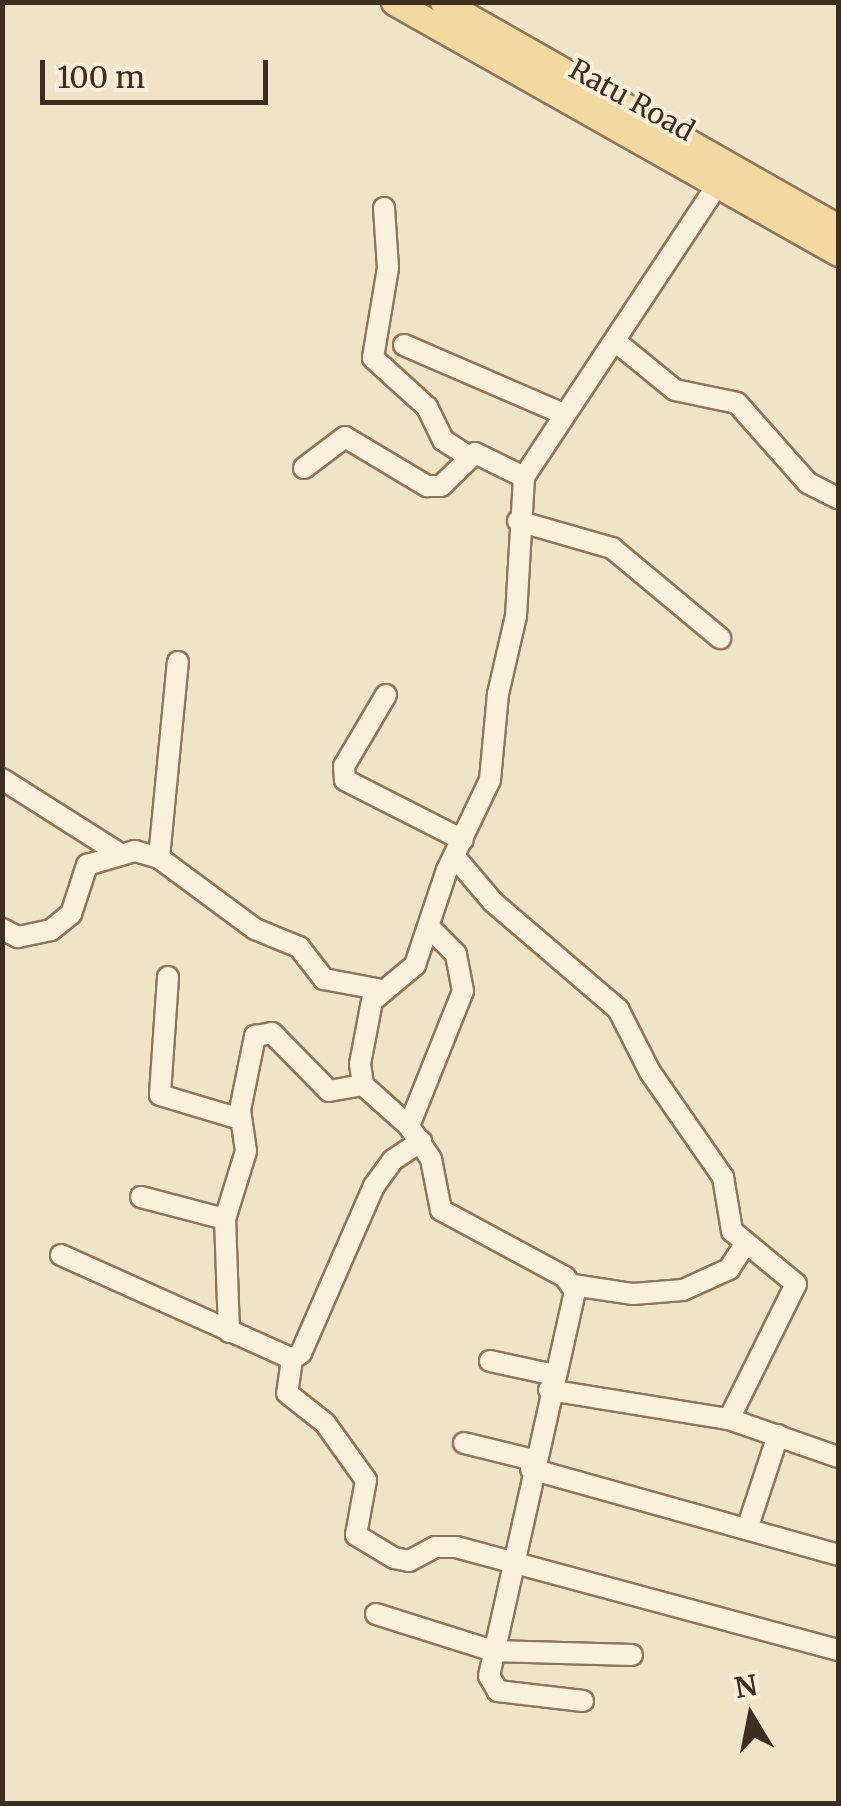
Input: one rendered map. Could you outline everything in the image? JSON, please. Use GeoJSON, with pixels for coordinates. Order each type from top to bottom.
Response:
{"type":"FeatureCollection","features":[{"type":"Feature","properties":{"kind":"main road","name":"Ratu Road"},"geometry":{"type":"LineString","coordinates":[[394,2],[838,227]]}},
{"type":"Feature","properties":{"kind":"main road","name":"Ratu Road"},"geometry":{"type":"LineString","coordinates":[[442,2],[725,173],[838,253]]}},
{"type":"Feature","properties":{"kind":"street"},"geometry":{"type":"LineString","coordinates":[[363,1085],[368,1015],[382,990],[409,973],[490,780],[498,694],[516,616],[518,521],[524,478],[561,413],[615,340],[725,173]]}},
{"type":"Feature","properties":{"kind":"street"},"geometry":{"type":"LineString","coordinates":[[384,208],[387,278],[373,358],[423,402],[443,440],[466,455],[484,456],[524,478]]}},
{"type":"Feature","properties":{"kind":"street"},"geometry":{"type":"LineString","coordinates":[[615,340],[674,390],[736,403],[808,483],[838,498]]}},
{"type":"Feature","properties":{"kind":"street"},"geometry":{"type":"LineString","coordinates":[[404,345],[561,413]]}},
{"type":"Feature","properties":{"kind":"street"},"geometry":{"type":"LineString","coordinates":[[304,468],[345,437],[433,487],[448,480],[466,455]]}},
{"type":"Feature","properties":{"kind":"street"},"geometry":{"type":"LineString","coordinates":[[518,521],[612,548],[720,638]]}},
{"type":"Feature","properties":{"kind":"street"},"geometry":{"type":"LineString","coordinates":[[159,858],[178,662]]}},
{"type":"Feature","properties":{"kind":"street"},"geometry":{"type":"LineString","coordinates":[[386,696],[344,766],[345,780],[459,848],[492,902],[618,1009],[650,1072],[723,1177],[728,1222],[746,1244],[786,1272],[796,1290],[729,1419]]}},
{"type":"Feature","properties":{"kind":"street"},"geometry":{"type":"LineString","coordinates":[[2,779],[117,852],[159,858],[255,929],[299,947],[324,980],[382,990]]}},
{"type":"Feature","properties":{"kind":"street"},"geometry":{"type":"LineString","coordinates":[[2,929],[28,937],[62,923],[76,903],[81,872],[117,852]]}},
{"type":"Feature","properties":{"kind":"street"},"geometry":{"type":"LineString","coordinates":[[430,928],[456,954],[463,991],[415,1133],[374,1186],[301,1352],[292,1358],[287,1393],[325,1423],[366,1480],[356,1535],[403,1562],[444,1546],[513,1560],[838,1650]]}},
{"type":"Feature","properties":{"kind":"street"},"geometry":{"type":"LineString","coordinates":[[168,977],[160,1095],[240,1119]]}},
{"type":"Feature","properties":{"kind":"street"},"geometry":{"type":"LineString","coordinates":[[229,1332],[226,1219],[246,1151],[240,1119],[255,1036],[262,1030],[329,1091],[363,1085]]}},
{"type":"Feature","properties":{"kind":"street"},"geometry":{"type":"LineString","coordinates":[[363,1085],[415,1133],[440,1210],[452,1221],[573,1285],[633,1294],[682,1290],[729,1268],[746,1244]]}},
{"type":"Feature","properties":{"kind":"street"},"geometry":{"type":"LineString","coordinates":[[141,1197],[226,1219]]}},
{"type":"Feature","properties":{"kind":"street"},"geometry":{"type":"LineString","coordinates":[[62,1255],[292,1358]]}},
{"type":"Feature","properties":{"kind":"street"},"geometry":{"type":"LineString","coordinates":[[573,1285],[576,1296],[532,1464],[489,1682],[498,1691],[584,1701]]}},
{"type":"Feature","properties":{"kind":"street"},"geometry":{"type":"LineString","coordinates":[[490,1361],[551,1382],[729,1419],[838,1456]]}},
{"type":"Feature","properties":{"kind":"street"},"geometry":{"type":"LineString","coordinates":[[747,1529],[778,1435]]}},
{"type":"Feature","properties":{"kind":"street"},"geometry":{"type":"LineString","coordinates":[[464,1443],[838,1555]]}},
{"type":"Feature","properties":{"kind":"street"},"geometry":{"type":"LineString","coordinates":[[376,1614],[493,1652],[632,1655]]}}]}
